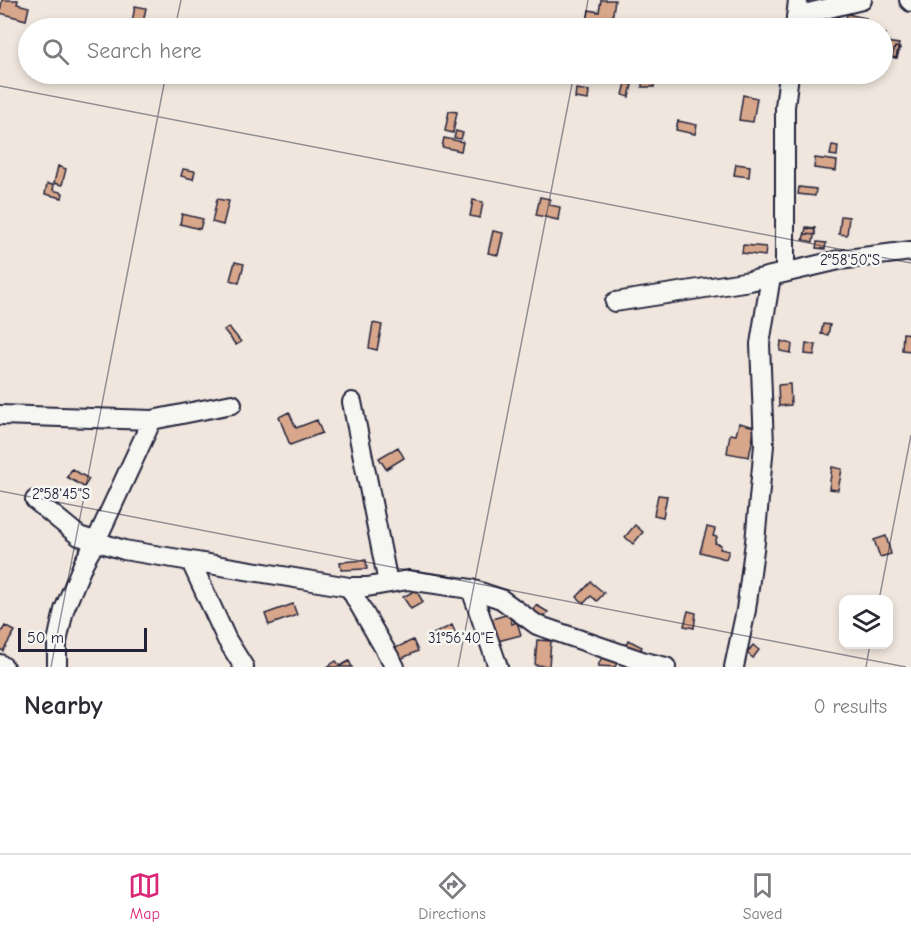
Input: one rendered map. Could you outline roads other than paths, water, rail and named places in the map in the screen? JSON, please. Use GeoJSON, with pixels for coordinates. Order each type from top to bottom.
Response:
{"type":"FeatureCollection","features":[{"type":"Feature","properties":{"kind":"street"},"geometry":{"type":"LineString","coordinates":[[797,15],[862,0]]}},
{"type":"Feature","properties":{"kind":"street"},"geometry":{"type":"LineString","coordinates":[[734,667],[746,610],[764,445],[760,344],[778,274],[788,84]]}},
{"type":"Feature","properties":{"kind":"street"},"geometry":{"type":"LineString","coordinates":[[615,302],[778,274],[839,260],[911,251]]}},
{"type":"Feature","properties":{"kind":"street"},"geometry":{"type":"LineString","coordinates":[[352,402],[388,583]]}},
{"type":"Feature","properties":{"kind":"street"},"geometry":{"type":"LineString","coordinates":[[0,415],[152,420],[232,404]]}},
{"type":"Feature","properties":{"kind":"street"},"geometry":{"type":"LineString","coordinates":[[57,667],[57,642],[64,610],[84,562],[96,542],[152,420]]}},
{"type":"Feature","properties":{"kind":"street"},"geometry":{"type":"LineString","coordinates":[[35,500],[78,536],[124,550],[349,587],[367,587],[408,580],[471,589],[501,599],[537,625],[642,664],[666,667]]}},
{"type":"Feature","properties":{"kind":"street"},"geometry":{"type":"LineString","coordinates":[[191,562],[227,640],[244,667]]}},
{"type":"Feature","properties":{"kind":"street"},"geometry":{"type":"LineString","coordinates":[[349,587],[395,667]]}},
{"type":"Feature","properties":{"kind":"street"},"geometry":{"type":"LineString","coordinates":[[471,589],[498,667]]}},
{"type":"Feature","properties":{"kind":"street"},"geometry":{"type":"LineString","coordinates":[[0,664],[4,667]]}}]}
